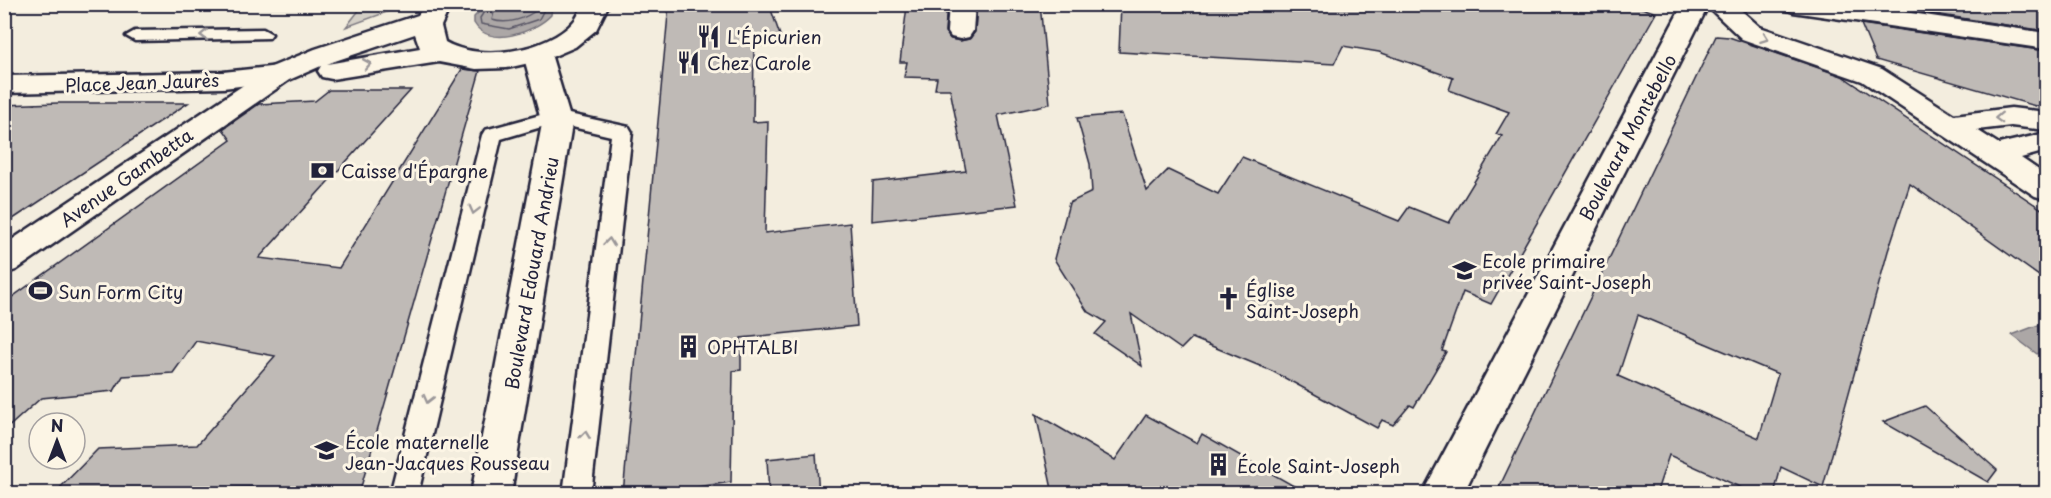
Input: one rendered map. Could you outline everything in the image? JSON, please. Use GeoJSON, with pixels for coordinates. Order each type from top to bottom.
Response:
{"type":"FeatureCollection","features":[{"type":"Feature","properties":{"kind":"main road"},"geometry":{"type":"LineString","coordinates":[[434,13],[426,35],[434,48],[442,53],[477,62],[507,60],[537,54],[563,43],[583,28],[595,13],[596,4]]}},
{"type":"Feature","properties":{"kind":"main road"},"geometry":{"type":"LineString","coordinates":[[960,31],[962,4]]}},
{"type":"Feature","properties":{"kind":"main road","name":"Boulevard Montebello"},"geometry":{"type":"LineString","coordinates":[[1442,494],[1696,4]]}},
{"type":"Feature","properties":{"kind":"main road"},"geometry":{"type":"LineString","coordinates":[[1718,4],[1751,33],[1872,75],[1952,125],[2046,189]]}},
{"type":"Feature","properties":{"kind":"main road"},"geometry":{"type":"LineString","coordinates":[[1793,4],[2046,40]]}},
{"type":"Feature","properties":{"kind":"main road","name":"Avenue Gambetta"},"geometry":{"type":"LineString","coordinates":[[4,262],[249,92],[279,74],[434,13]]}},
{"type":"Feature","properties":{"kind":"main road","name":"Avenue Gambetta"},"geometry":{"type":"LineString","coordinates":[[249,92],[371,63],[442,53]]}},
{"type":"Feature","properties":{"kind":"main road","name":"Boulevard Edouard Andrieu"},"geometry":{"type":"LineString","coordinates":[[491,494],[556,124],[537,54]]}},
{"type":"Feature","properties":{"kind":"main road","name":"Place Jean Jaurès"},"geometry":{"type":"LineString","coordinates":[[4,85],[223,80],[279,74]]}},
{"type":"Feature","properties":{"kind":"main road"},"geometry":{"type":"LineString","coordinates":[[1952,125],[1991,118],[2044,130]]}},
{"type":"Feature","properties":{"kind":"main road"},"geometry":{"type":"LineString","coordinates":[[1996,155],[2044,130]]}},
{"type":"Feature","properties":{"kind":"lane"},"geometry":{"type":"LineString","coordinates":[[135,36],[263,34]]}},
{"type":"Feature","properties":{"kind":"lane"},"geometry":{"type":"LineString","coordinates":[[404,494],[492,135],[555,117],[622,132],[578,494]]}},
{"type":"Feature","properties":{"kind":"shaded area"},"geometry":{"type":"Polygon","coordinates":[[[364,4],[406,4],[406,5],[346,27],[364,4]]]}},
{"type":"Feature","properties":{"kind":"water"},"geometry":{"type":"Polygon","coordinates":[[[486,5],[552,5],[551,15],[544,21],[524,32],[512,35],[490,35],[481,31],[474,23],[474,17],[486,5]]]}},
{"type":"Feature","properties":{"kind":"water"},"geometry":{"type":"Polygon","coordinates":[[[2046,322],[2046,350],[2037,354],[2012,335],[2046,322]]]}},
{"type":"Feature","properties":{"kind":"building"},"geometry":{"type":"Polygon","coordinates":[[[669,4],[769,4],[782,41],[754,47],[753,122],[768,121],[765,233],[850,223],[857,326],[741,338],[741,370],[733,371],[731,482],[698,487],[697,494],[623,494],[669,4]]]}},
{"type":"Feature","properties":{"kind":"building"},"geometry":{"type":"Polygon","coordinates":[[[947,4],[945,32],[951,39],[960,41],[969,39],[975,32],[977,4],[1040,4],[1050,104],[998,115],[1017,205],[872,221],[873,182],[966,171],[950,89],[935,89],[937,78],[904,77],[907,62],[900,62],[907,6],[947,4]]]}},
{"type":"Feature","properties":{"kind":"building"},"geometry":{"type":"Polygon","coordinates":[[[1121,4],[1631,4],[1656,13],[1491,304],[1463,292],[1442,351],[1446,352],[1414,407],[1410,405],[1393,425],[1382,420],[1377,428],[1272,371],[1192,338],[1181,349],[1131,314],[1142,366],[1095,334],[1106,322],[1087,311],[1054,259],[1069,203],[1092,192],[1090,164],[1077,118],[1122,114],[1147,191],[1168,170],[1218,194],[1242,157],[1399,221],[1409,207],[1449,223],[1502,136],[1496,134],[1509,112],[1449,90],[1453,78],[1379,52],[1343,46],[1334,64],[1119,52],[1121,4]]]}},
{"type":"Feature","properties":{"kind":"building"},"geometry":{"type":"Polygon","coordinates":[[[1869,4],[2046,4],[2046,31],[1869,4]]]}},
{"type":"Feature","properties":{"kind":"building"},"geometry":{"type":"Polygon","coordinates":[[[1861,24],[2046,51],[2046,109],[1876,60],[1861,24]]]}},
{"type":"Feature","properties":{"kind":"building"},"geometry":{"type":"Polygon","coordinates":[[[1716,36],[1729,37],[1842,76],[2046,212],[2046,281],[1910,184],[1888,251],[1823,487],[1781,467],[1774,494],[1755,494],[1669,455],[1656,494],[1496,494],[1716,36]],[[1638,315],[1618,376],[1759,438],[1778,374],[1638,315]]]}},
{"type":"Feature","properties":{"kind":"building"},"geometry":{"type":"Polygon","coordinates":[[[462,69],[480,71],[359,494],[248,494],[252,487],[147,490],[147,494],[54,494],[76,471],[87,471],[87,460],[98,449],[197,445],[275,356],[196,341],[173,373],[123,376],[114,391],[41,398],[4,431],[4,303],[231,140],[223,129],[259,104],[315,101],[329,90],[411,90],[259,258],[339,268],[462,69]]]}},
{"type":"Feature","properties":{"kind":"building"},"geometry":{"type":"Polygon","coordinates":[[[188,103],[4,225],[4,105],[188,103]]]}},
{"type":"Feature","properties":{"kind":"building"},"geometry":{"type":"Polygon","coordinates":[[[1925,406],[1997,470],[1988,482],[1883,422],[1925,406]]]}},
{"type":"Feature","properties":{"kind":"building","name":"École Saint-Joseph"},"geometry":{"type":"Polygon","coordinates":[[[1036,414],[1115,460],[1146,415],[1197,443],[1202,434],[1308,494],[1053,494],[1036,414]]]}},
{"type":"Feature","properties":{"kind":"building"},"geometry":{"type":"Polygon","coordinates":[[[816,454],[819,494],[769,494],[767,459],[816,454]]]}},
{"type":"Feature","properties":{"kind":"place","name":"L'Épicurien"},"geometry":{"type":"Point","coordinates":[709,36]}},
{"type":"Feature","properties":{"kind":"place","name":"Chez Carole"},"geometry":{"type":"Point","coordinates":[689,62]}},
{"type":"Feature","properties":{"kind":"place","name":"Caisse d'Épargne"},"geometry":{"type":"Point","coordinates":[323,170]}},
{"type":"Feature","properties":{"kind":"place","name":"Ecole primaire privée Saint-Joseph"},"geometry":{"type":"Point","coordinates":[1464,270]}},
{"type":"Feature","properties":{"kind":"place","name":"Sun Form City"},"geometry":{"type":"Point","coordinates":[40,291]}},
{"type":"Feature","properties":{"kind":"place","name":"Église Saint-Joseph"},"geometry":{"type":"Point","coordinates":[1228,299]}},
{"type":"Feature","properties":{"kind":"place","name":"OPHTALBI"},"geometry":{"type":"Point","coordinates":[689,346]}},
{"type":"Feature","properties":{"kind":"place","name":"École maternelle Jean-Jacques Rousseau"},"geometry":{"type":"Point","coordinates":[327,451]}},
{"type":"Feature","properties":{"kind":"place","name":"École Saint-Joseph"},"geometry":{"type":"Point","coordinates":[1219,465]}}]}
